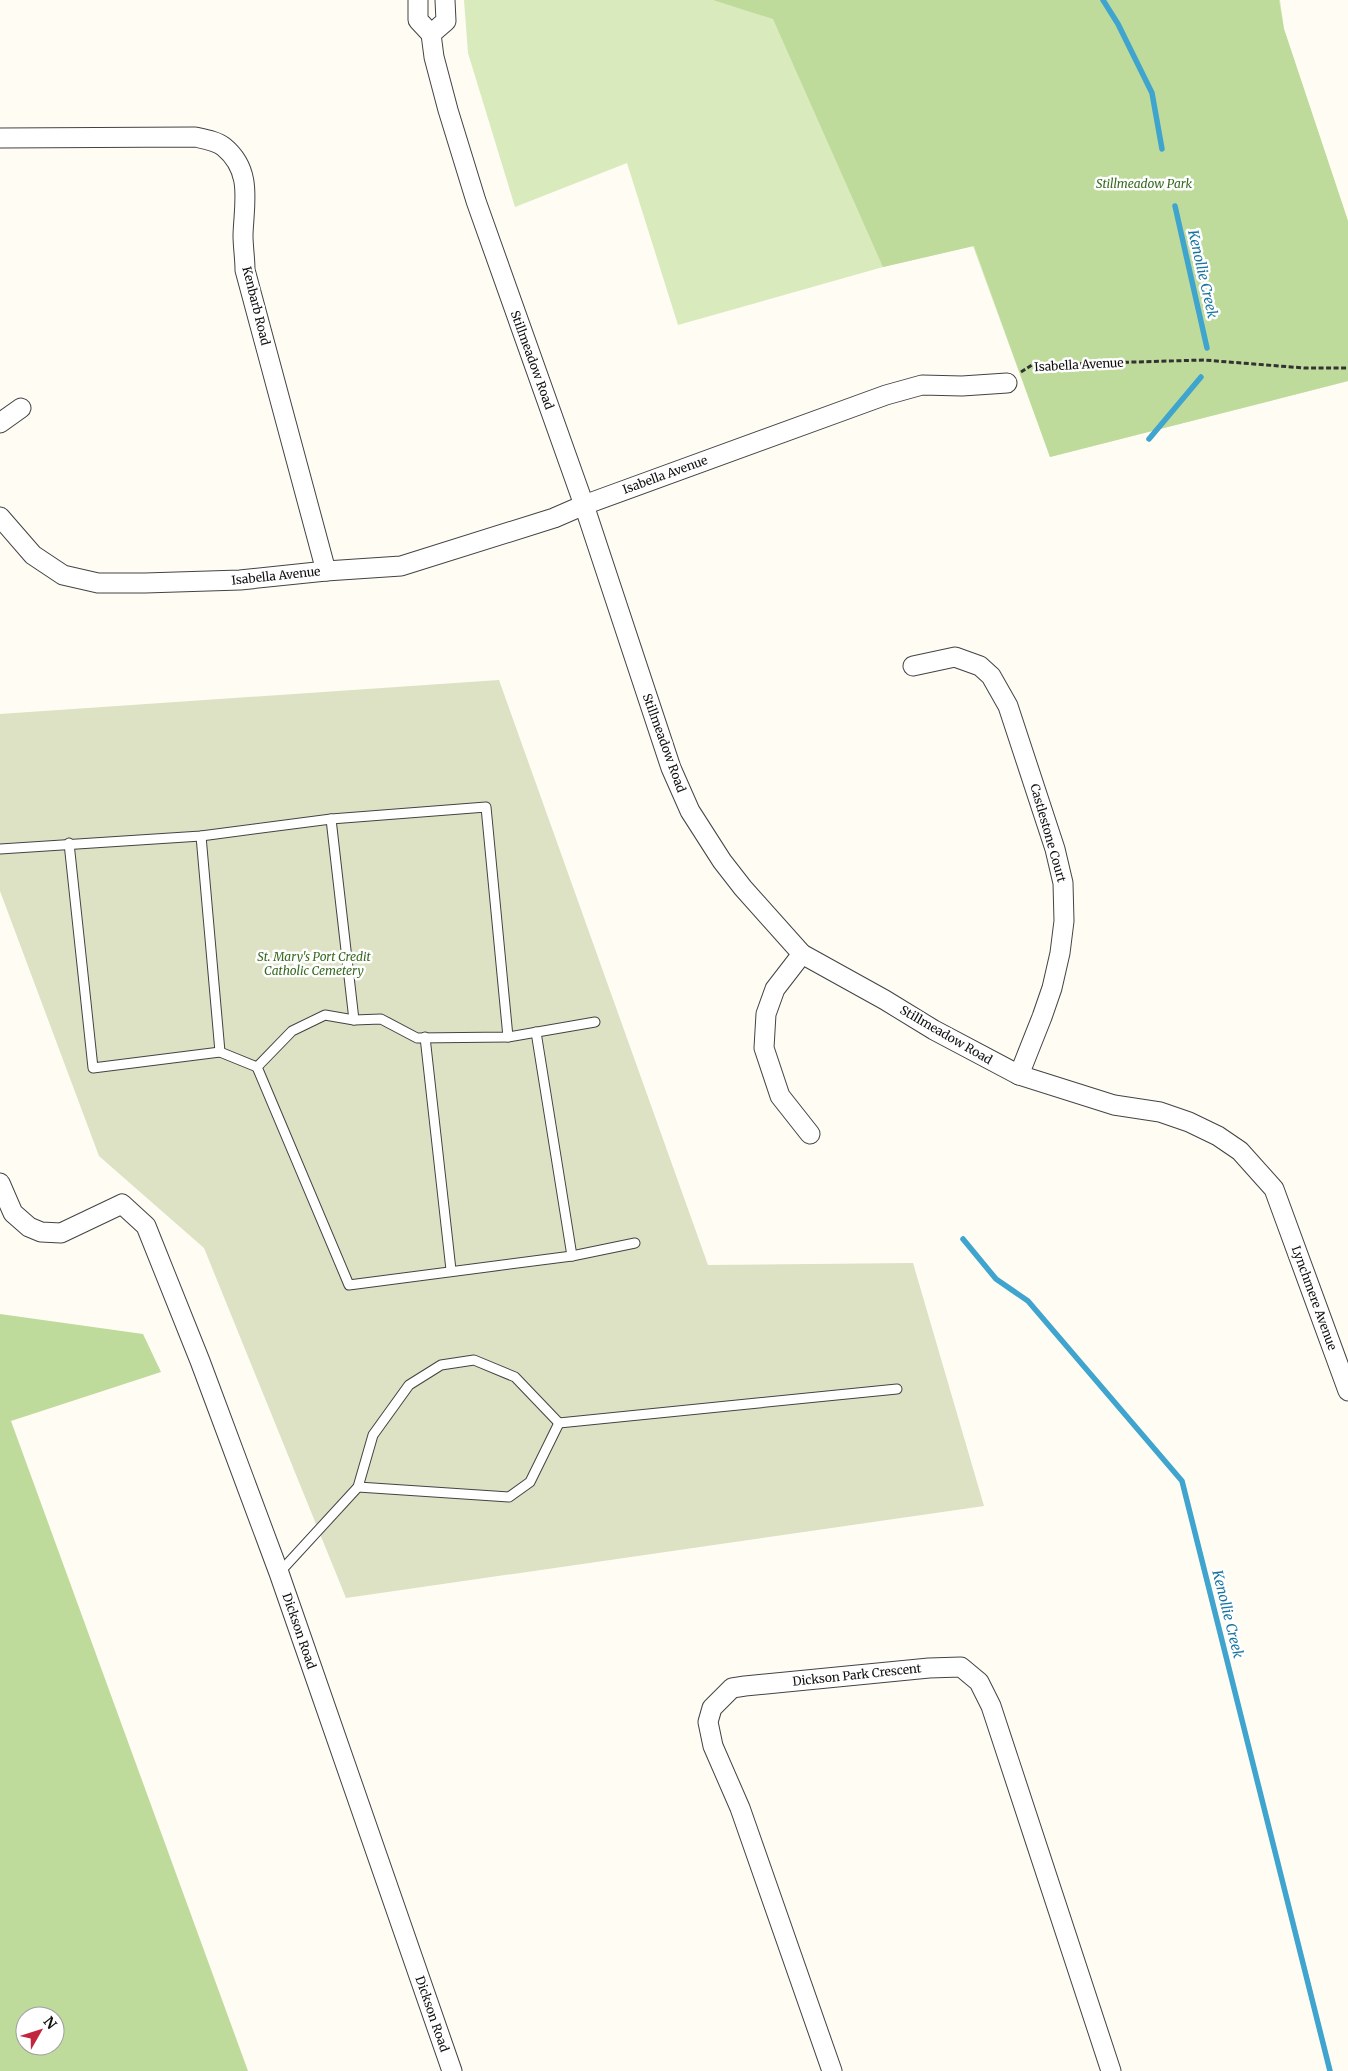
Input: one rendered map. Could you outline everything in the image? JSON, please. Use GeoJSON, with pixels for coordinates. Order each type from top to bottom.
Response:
{"type":"FeatureCollection","features":[{"type":"Feature","properties":{"kind":"street","name":"Stillmeadow Road"},"geometry":{"type":"LineString","coordinates":[[418,0],[418,20],[431,34],[434,57],[448,110],[476,201],[584,505],[671,768],[690,811],[722,861],[743,888],[802,954],[885,1000],[934,1030],[1019,1075],[1064,1091],[1114,1105],[1160,1112],[1189,1122],[1218,1136],[1240,1150],[1274,1189],[1290,1232]]}},
{"type":"Feature","properties":{"kind":"street"},"geometry":{"type":"LineString","coordinates":[[431,34],[446,21],[445,0]]}},
{"type":"Feature","properties":{"kind":"street","name":"Kenbarb Road"},"geometry":{"type":"LineString","coordinates":[[0,138],[195,137],[224,146],[233,157],[246,183],[243,235],[245,270],[326,570]]}},
{"type":"Feature","properties":{"kind":"street","name":"Isabella Avenue"},"geometry":{"type":"LineString","coordinates":[[0,517],[33,555],[63,575],[98,583],[240,580],[326,570],[401,566],[554,518],[584,505],[886,394],[922,385],[962,386],[1007,383]]}},
{"type":"Feature","properties":{"kind":"street"},"geometry":{"type":"LineString","coordinates":[[0,422],[21,408]]}},
{"type":"Feature","properties":{"kind":"street","name":"Castlestone Court"},"geometry":{"type":"LineString","coordinates":[[913,666],[955,657],[980,666],[991,676],[1008,706],[1055,849],[1063,883],[1064,921],[1060,953],[1045,1010],[1019,1075]]}},
{"type":"Feature","properties":{"kind":"street"},"geometry":{"type":"LineString","coordinates":[[802,954],[775,989],[766,1014],[764,1048],[780,1096],[810,1134]]}},
{"type":"Feature","properties":{"kind":"street","name":"Dickson Road"},"geometry":{"type":"LineString","coordinates":[[0,1183],[13,1213],[29,1226],[41,1232],[61,1233],[122,1204],[146,1226],[200,1360],[279,1573],[452,2071]]}},
{"type":"Feature","properties":{"kind":"street","name":"Lynchmere Avenue"},"geometry":{"type":"LineString","coordinates":[[1290,1232],[1348,1391]]}},
{"type":"Feature","properties":{"kind":"street","name":"Dickson Park Crescent"},"geometry":{"type":"LineString","coordinates":[[832,2071],[740,1808],[713,1746],[708,1722],[712,1708],[732,1688],[929,1668],[961,1668],[979,1682],[991,1706],[1111,2071]]}},
{"type":"Feature","properties":{"kind":"lane"},"geometry":{"type":"LineString","coordinates":[[0,849],[69,843],[201,836],[332,819],[486,807],[508,1037]]}},
{"type":"Feature","properties":{"kind":"lane"},"geometry":{"type":"LineString","coordinates":[[332,819],[354,1020]]}},
{"type":"Feature","properties":{"kind":"lane"},"geometry":{"type":"LineString","coordinates":[[201,836],[220,1052]]}},
{"type":"Feature","properties":{"kind":"lane"},"geometry":{"type":"LineString","coordinates":[[69,843],[93,1068],[220,1052],[257,1067],[349,1285],[451,1270],[572,1256],[635,1243]]}},
{"type":"Feature","properties":{"kind":"lane"},"geometry":{"type":"LineString","coordinates":[[257,1067],[292,1031],[325,1015],[354,1020],[381,1019],[417,1038],[508,1037],[595,1022]]}},
{"type":"Feature","properties":{"kind":"lane"},"geometry":{"type":"LineString","coordinates":[[536,1032],[572,1256]]}},
{"type":"Feature","properties":{"kind":"lane"},"geometry":{"type":"LineString","coordinates":[[425,1037],[451,1270]]}},
{"type":"Feature","properties":{"kind":"lane"},"geometry":{"type":"LineString","coordinates":[[279,1573],[358,1487],[373,1435],[409,1385],[442,1365],[474,1360],[515,1377],[559,1424]]}},
{"type":"Feature","properties":{"kind":"lane"},"geometry":{"type":"LineString","coordinates":[[559,1424],[897,1389]]}},
{"type":"Feature","properties":{"kind":"lane"},"geometry":{"type":"LineString","coordinates":[[358,1487],[509,1497],[530,1482],[559,1424]]}},
{"type":"Feature","properties":{"kind":"path","name":"Isabella Avenue"},"geometry":{"type":"LineString","coordinates":[[1007,383],[1032,365],[1204,360],[1304,368],[1348,368]]}},
{"type":"Feature","properties":{"kind":"green space","name":"Stillmeadow Park"},"geometry":{"type":"Polygon","coordinates":[[[464,0],[1280,0],[1284,29],[1348,221],[1348,381],[1050,457],[973,246],[883,267],[678,325],[627,163],[515,207],[468,53],[464,0]]]}},
{"type":"Feature","properties":{"kind":"green space","name":"Stillmeadow Park"},"geometry":{"type":"Polygon","coordinates":[[[713,0],[1279,0],[1284,29],[1348,221],[1348,381],[1050,457],[974,246],[883,267],[773,19],[713,0]]]}},
{"type":"Feature","properties":{"kind":"green space","name":"St. Mary's Port Credit Catholic Cemetery"},"geometry":{"type":"Polygon","coordinates":[[[499,680],[708,1265],[913,1263],[984,1506],[346,1598],[204,1248],[99,1156],[0,891],[0,714],[499,680]]]}},
{"type":"Feature","properties":{"kind":"green space"},"geometry":{"type":"Polygon","coordinates":[[[0,1314],[143,1334],[161,1372],[11,1421],[248,2071],[0,2071],[0,1314]]]}},
{"type":"Feature","properties":{"kind":"waterway","name":"Kenollie Creek"},"geometry":{"type":"LineString","coordinates":[[1103,0],[1118,24],[1152,93],[1162,149]]}},
{"type":"Feature","properties":{"kind":"waterway","name":"Kenollie Creek"},"geometry":{"type":"LineString","coordinates":[[1175,206],[1207,348]]}},
{"type":"Feature","properties":{"kind":"waterway","name":"Kenollie Creek"},"geometry":{"type":"LineString","coordinates":[[1149,439],[1201,377]]}},
{"type":"Feature","properties":{"kind":"waterway","name":"Kenollie Creek"},"geometry":{"type":"LineString","coordinates":[[963,1239],[996,1279],[1028,1301],[1182,1481],[1330,2071]]}}]}
